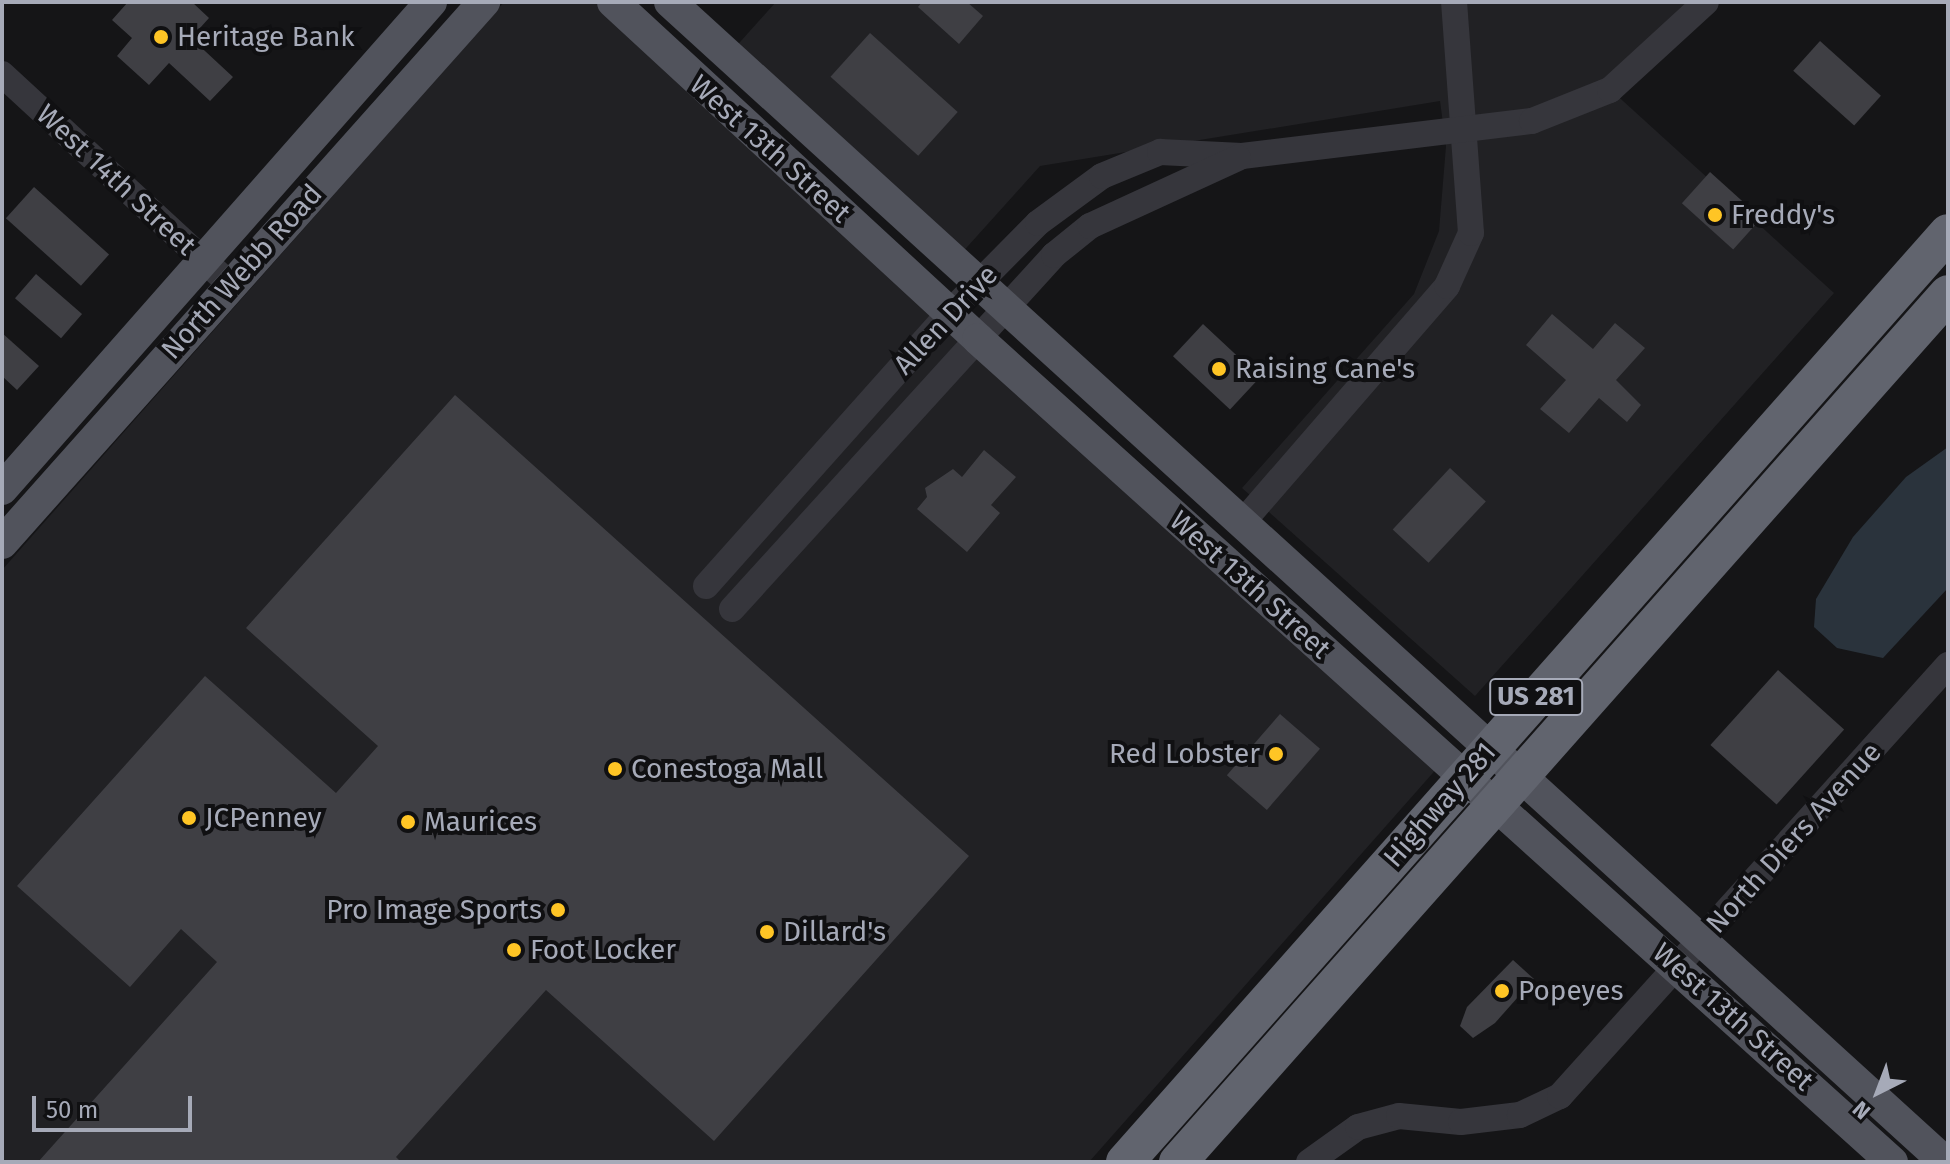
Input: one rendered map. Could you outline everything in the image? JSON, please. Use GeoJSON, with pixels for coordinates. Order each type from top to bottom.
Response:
{"type":"FeatureCollection","features":[{"type":"Feature","properties":{"kind":"highway","name":"Highway 281"},"geometry":{"type":"LineString","coordinates":[[1125,1162],[1948,233]]}},
{"type":"Feature","properties":{"kind":"highway","name":"Highway 281"},"geometry":{"type":"LineString","coordinates":[[1178,1162],[1948,294]]}},
{"type":"Feature","properties":{"kind":"main road","name":"North Webb Road"},"geometry":{"type":"LineString","coordinates":[[2,489],[431,2]]}},
{"type":"Feature","properties":{"kind":"main road","name":"North Webb Road"},"geometry":{"type":"LineString","coordinates":[[2,543],[484,2]]}},
{"type":"Feature","properties":{"kind":"main road","name":"West 13th Street"},"geometry":{"type":"LineString","coordinates":[[613,2],[978,339],[1892,1162]]}},
{"type":"Feature","properties":{"kind":"main road","name":"West 13th Street"},"geometry":{"type":"LineString","coordinates":[[670,2],[1004,310],[1945,1162]]}},
{"type":"Feature","properties":{"kind":"street"},"geometry":{"type":"LineString","coordinates":[[1241,524],[1447,286],[1471,233],[1454,2]]}},
{"type":"Feature","properties":{"kind":"street","name":"Allen Drive"},"geometry":{"type":"LineString","coordinates":[[706,586],[950,312],[1038,223],[1102,176],[1160,152],[1242,156],[1463,126],[1532,121],[1610,90],[1706,2]]}},
{"type":"Feature","properties":{"kind":"street","name":"West 14th Street"},"geometry":{"type":"LineString","coordinates":[[2,74],[231,285]]}},
{"type":"Feature","properties":{"kind":"street","name":"Allen Drive"},"geometry":{"type":"LineString","coordinates":[[732,609],[1054,255],[1090,226],[1242,156]]}},
{"type":"Feature","properties":{"kind":"street","name":"North Diers Avenue"},"geometry":{"type":"LineString","coordinates":[[1309,1162],[1358,1127],[1399,1116],[1461,1122],[1520,1115],[1560,1096],[1679,968],[1948,665]]}},
{"type":"Feature","properties":{"kind":"shaded area"},"geometry":{"type":"Polygon","coordinates":[[[504,2],[596,2],[1439,766],[1089,1162],[2,1162],[2,570],[504,2]]]}},
{"type":"Feature","properties":{"kind":"shaded area"},"geometry":{"type":"Polygon","coordinates":[[[776,2],[1687,2],[1611,90],[1834,293],[1475,696],[1242,488],[1414,294],[1439,231],[1446,146],[1440,101],[1040,166],[959,256],[732,51],[776,2]]]}},
{"type":"Feature","properties":{"kind":"shaded area"},"geometry":{"type":"Polygon","coordinates":[[[1948,447],[1948,588],[1883,658],[1837,648],[1814,627],[1816,599],[1853,537],[1906,477],[1948,447]]]}},
{"type":"Feature","properties":{"kind":"building"},"geometry":{"type":"Polygon","coordinates":[[[128,2],[192,2],[209,18],[191,38],[233,77],[210,101],[169,63],[149,85],[117,56],[132,38],[112,20],[128,2]]]}},
{"type":"Feature","properties":{"kind":"building"},"geometry":{"type":"Polygon","coordinates":[[[922,2],[967,2],[983,16],[959,44],[918,7],[922,2]]]}},
{"type":"Feature","properties":{"kind":"building"},"geometry":{"type":"Polygon","coordinates":[[[870,33],[958,112],[918,156],[831,77],[870,33]]]}},
{"type":"Feature","properties":{"kind":"building"},"geometry":{"type":"Polygon","coordinates":[[[1820,41],[1881,96],[1854,126],[1793,71],[1820,41]]]}},
{"type":"Feature","properties":{"kind":"building"},"geometry":{"type":"Polygon","coordinates":[[[1710,172],[1761,218],[1733,249],[1682,203],[1710,172]]]}},
{"type":"Feature","properties":{"kind":"building"},"geometry":{"type":"Polygon","coordinates":[[[34,187],[109,255],[81,286],[6,218],[34,187]]]}},
{"type":"Feature","properties":{"kind":"building"},"geometry":{"type":"Polygon","coordinates":[[[36,274],[82,314],[61,338],[15,298],[36,274]]]}},
{"type":"Feature","properties":{"kind":"building"},"geometry":{"type":"Polygon","coordinates":[[[1552,314],[1593,349],[1615,323],[1645,348],[1616,380],[1641,405],[1627,422],[1599,398],[1569,433],[1540,409],[1566,380],[1526,345],[1552,314]]]}},
{"type":"Feature","properties":{"kind":"building"},"geometry":{"type":"Polygon","coordinates":[[[1203,324],[1260,377],[1230,409],[1173,356],[1203,324]]]}},
{"type":"Feature","properties":{"kind":"building"},"geometry":{"type":"Polygon","coordinates":[[[2,333],[39,366],[17,390],[2,376],[2,333]]]}},
{"type":"Feature","properties":{"kind":"building","name":"Conestoga Mall"},"geometry":{"type":"Polygon","coordinates":[[[455,395],[969,856],[714,1141],[546,990],[396,1157],[401,1162],[38,1162],[217,962],[181,929],[130,987],[17,886],[205,676],[336,793],[378,746],[246,628],[455,395]]]}},
{"type":"Feature","properties":{"kind":"building"},"geometry":{"type":"Polygon","coordinates":[[[984,450],[1016,477],[991,505],[1000,513],[967,552],[917,509],[927,497],[925,488],[953,469],[962,477],[984,450]]]}},
{"type":"Feature","properties":{"kind":"building"},"geometry":{"type":"Polygon","coordinates":[[[1450,468],[1486,501],[1429,563],[1393,529],[1450,468]]]}},
{"type":"Feature","properties":{"kind":"building"},"geometry":{"type":"Polygon","coordinates":[[[1778,670],[1844,730],[1777,805],[1710,745],[1778,670]]]}},
{"type":"Feature","properties":{"kind":"building"},"geometry":{"type":"Polygon","coordinates":[[[1280,714],[1320,749],[1267,810],[1227,775],[1280,714]]]}},
{"type":"Feature","properties":{"kind":"building"},"geometry":{"type":"Polygon","coordinates":[[[1513,960],[1534,979],[1495,1023],[1473,1038],[1460,1026],[1467,1007],[1513,960]]]}},
{"type":"Feature","properties":{"kind":"place","name":"Heritage Bank"},"geometry":{"type":"Point","coordinates":[161,37]}},
{"type":"Feature","properties":{"kind":"place","name":"Freddy's"},"geometry":{"type":"Point","coordinates":[1715,215]}},
{"type":"Feature","properties":{"kind":"place","name":"Raising Cane's"},"geometry":{"type":"Point","coordinates":[1219,369]}},
{"type":"Feature","properties":{"kind":"place","name":"Red Lobster"},"geometry":{"type":"Point","coordinates":[1276,754]}},
{"type":"Feature","properties":{"kind":"place","name":"Conestoga Mall"},"geometry":{"type":"Point","coordinates":[615,769]}},
{"type":"Feature","properties":{"kind":"place","name":"JCPenney"},"geometry":{"type":"Point","coordinates":[189,818]}},
{"type":"Feature","properties":{"kind":"place","name":"Maurices"},"geometry":{"type":"Point","coordinates":[408,822]}},
{"type":"Feature","properties":{"kind":"place","name":"Pro Image Sports"},"geometry":{"type":"Point","coordinates":[558,910]}},
{"type":"Feature","properties":{"kind":"place","name":"Dillard's"},"geometry":{"type":"Point","coordinates":[767,932]}},
{"type":"Feature","properties":{"kind":"place","name":"Foot Locker"},"geometry":{"type":"Point","coordinates":[514,950]}},
{"type":"Feature","properties":{"kind":"place","name":"Popeyes"},"geometry":{"type":"Point","coordinates":[1502,991]}}]}
